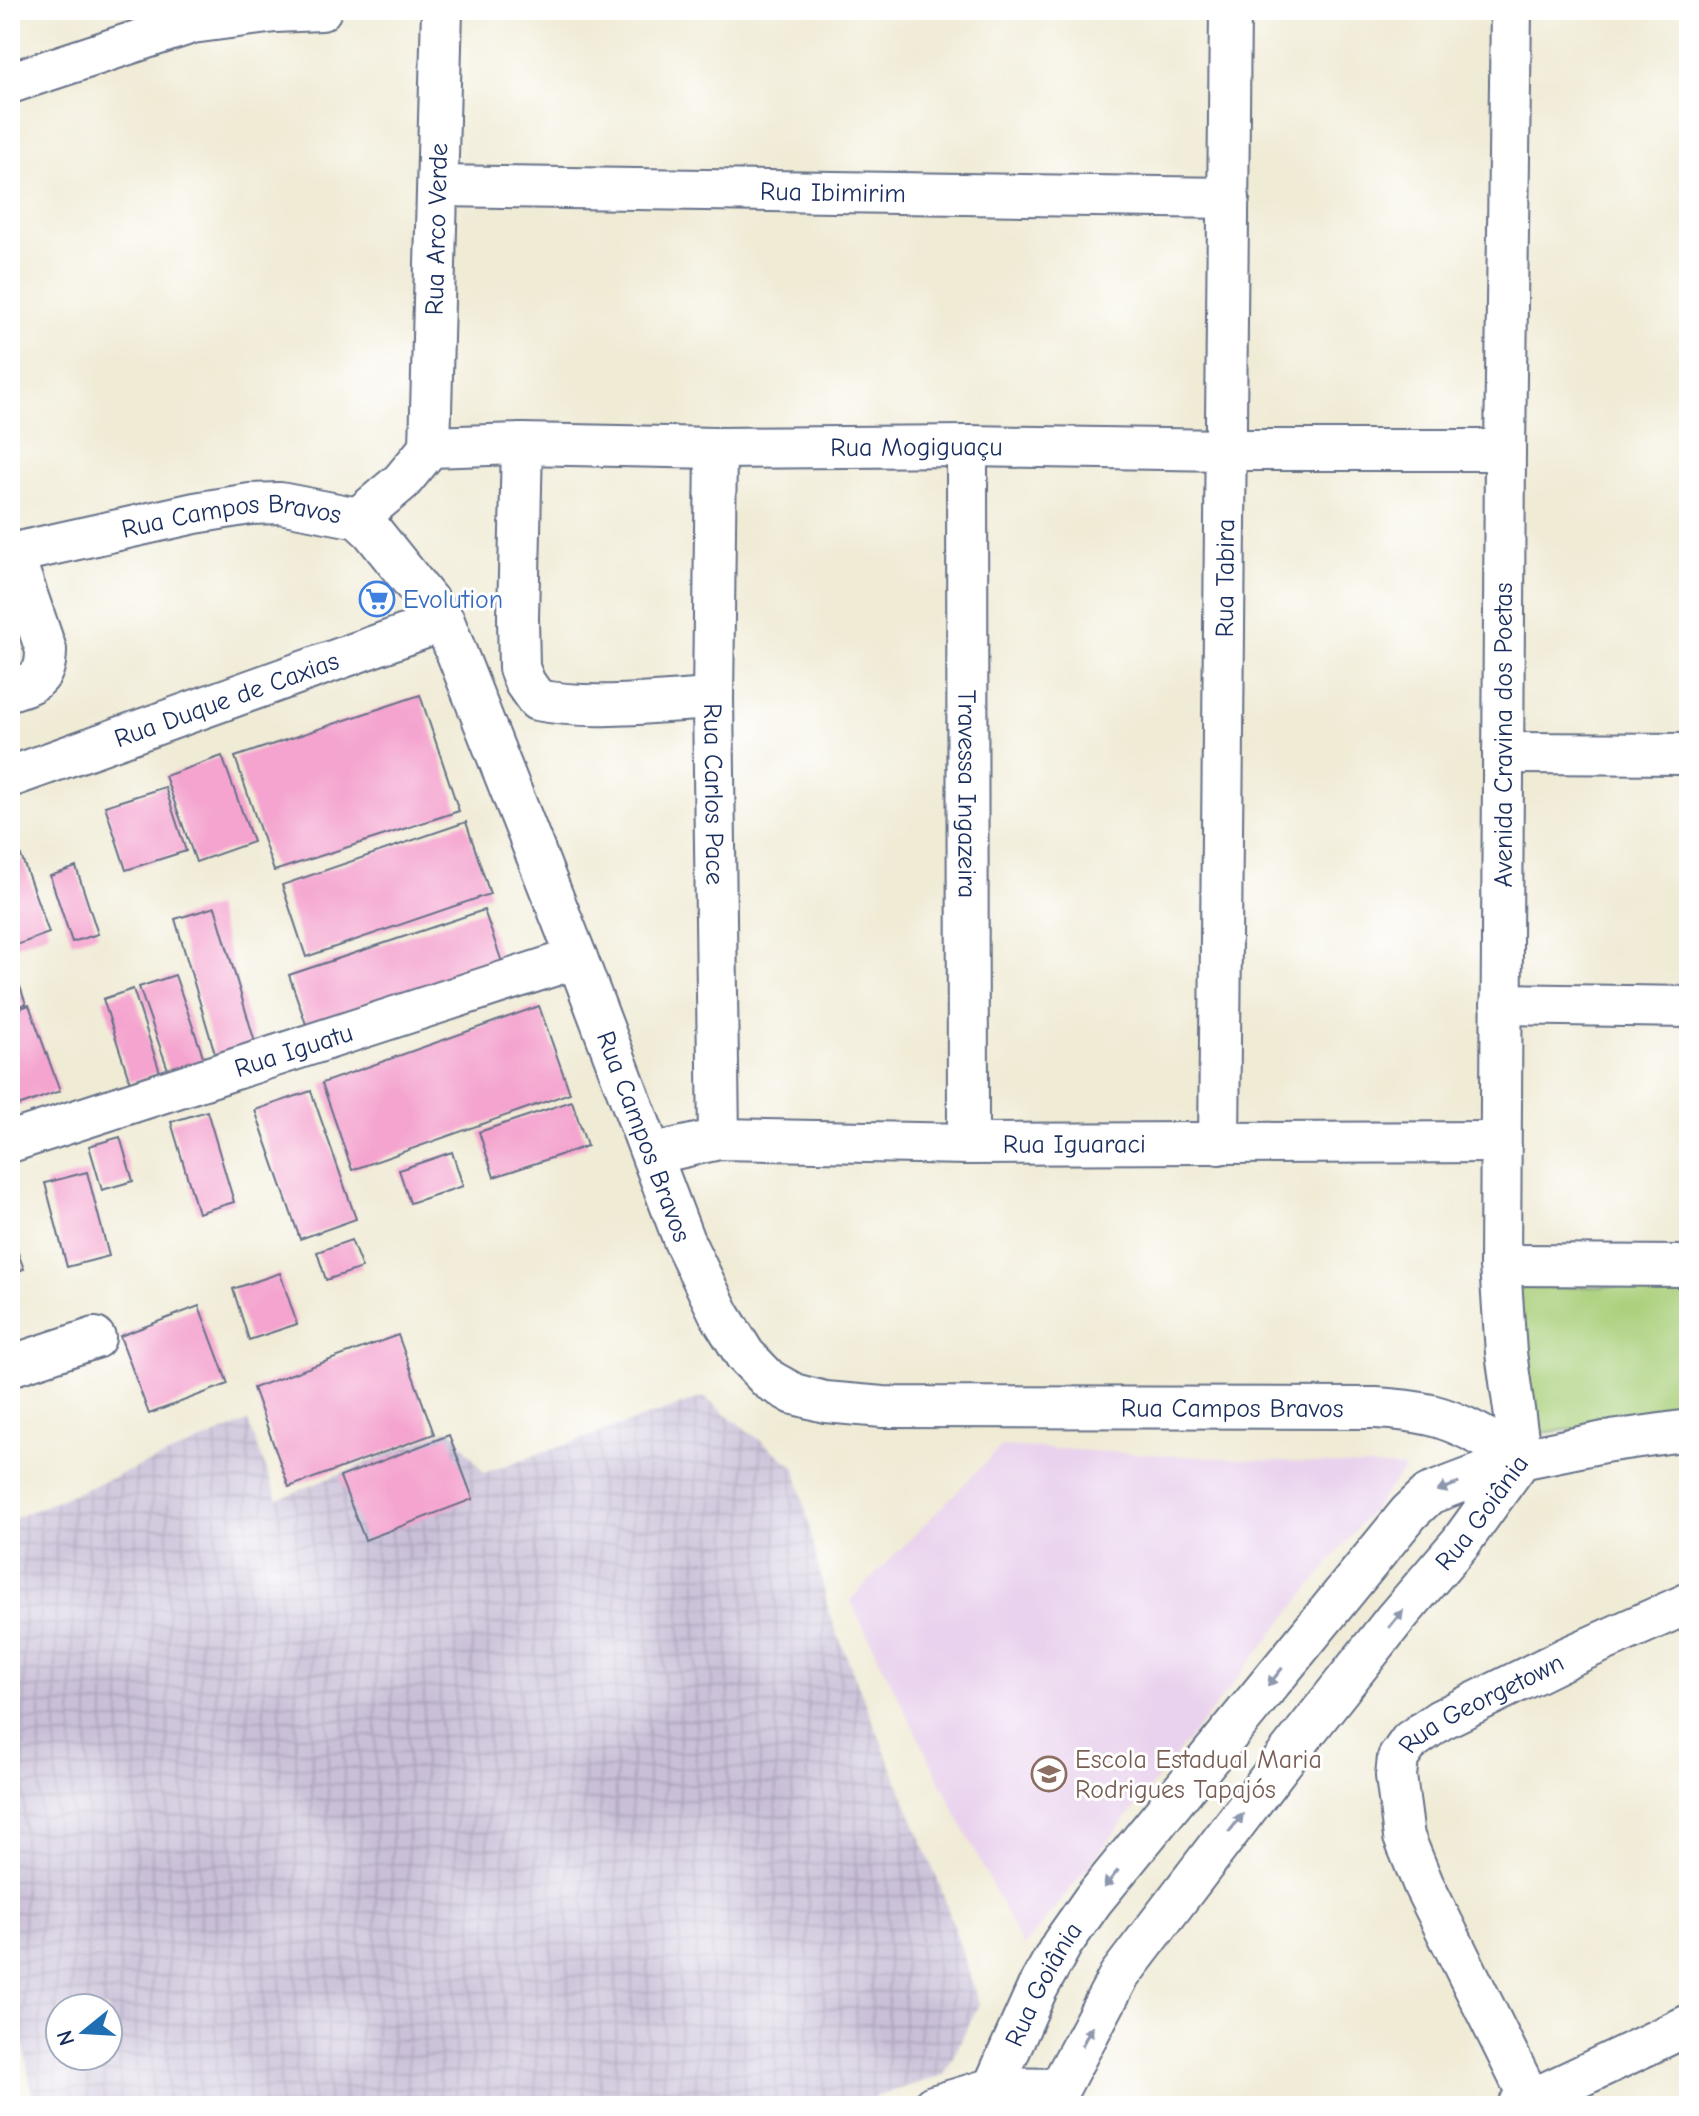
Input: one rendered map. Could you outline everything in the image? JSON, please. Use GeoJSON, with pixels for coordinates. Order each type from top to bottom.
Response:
{"type":"FeatureCollection","features":[{"type":"Feature","properties":{"kind":"street"},"geometry":{"type":"LineString","coordinates":[[10,83],[192,23],[275,12],[321,10]]}},
{"type":"Feature","properties":{"kind":"street","name":"Rua Arco Verde"},"geometry":{"type":"LineString","coordinates":[[430,447],[442,10]]}},
{"type":"Feature","properties":{"kind":"street","name":"Rua Tabira"},"geometry":{"type":"LineString","coordinates":[[1219,1144],[1230,10]]}},
{"type":"Feature","properties":{"kind":"street","name":"Avenida Cravina dos Poetas"},"geometry":{"type":"LineString","coordinates":[[1511,10],[1500,1265],[1508,1367],[1521,1459]]}},
{"type":"Feature","properties":{"kind":"street","name":"Rua Ibimirim"},"geometry":{"type":"LineString","coordinates":[[439,186],[1229,198]]}},
{"type":"Feature","properties":{"kind":"street"},"geometry":{"type":"LineString","coordinates":[[522,444],[519,668],[537,700],[599,705],[713,699]]}},
{"type":"Feature","properties":{"kind":"street","name":"Rua Mogiguaçu"},"geometry":{"type":"LineString","coordinates":[[430,447],[522,444],[716,448],[967,446],[1505,450]]}},
{"type":"Feature","properties":{"kind":"street","name":"Travessa Ingazeira"},"geometry":{"type":"LineString","coordinates":[[967,446],[968,1144]]}},
{"type":"Feature","properties":{"kind":"street"},"geometry":{"type":"LineString","coordinates":[[358,518],[402,481],[430,447]]}},
{"type":"Feature","properties":{"kind":"street","name":"Rua Carlos Pace"},"geometry":{"type":"LineString","coordinates":[[716,448],[713,699],[719,1139]]}},
{"type":"Feature","properties":{"kind":"street","name":"Rua Campos Bravos"},"geometry":{"type":"LineString","coordinates":[[12,554],[195,513],[250,504],[280,503],[358,518],[391,553],[444,621],[684,1241],[720,1315],[745,1355],[769,1380],[794,1394],[825,1402],[883,1407],[1407,1410],[1434,1416],[1481,1436],[1521,1459]]}},
{"type":"Feature","properties":{"kind":"street"},"geometry":{"type":"LineString","coordinates":[[10,690],[32,683],[41,675],[46,663],[46,650],[12,554]]}},
{"type":"Feature","properties":{"kind":"street","name":"Rua Duque de Caxias"},"geometry":{"type":"LineString","coordinates":[[10,777],[444,621]]}},
{"type":"Feature","properties":{"kind":"street"},"geometry":{"type":"LineString","coordinates":[[1503,753],[1689,754]]}},
{"type":"Feature","properties":{"kind":"street","name":"Rua Iguatu"},"geometry":{"type":"LineString","coordinates":[[10,1142],[577,958]]}},
{"type":"Feature","properties":{"kind":"street"},"geometry":{"type":"LineString","coordinates":[[1501,1004],[1689,1007]]}},
{"type":"Feature","properties":{"kind":"street","name":"Rua Iguaraci"},"geometry":{"type":"LineString","coordinates":[[652,1154],[719,1139],[968,1144],[1500,1142]]}},
{"type":"Feature","properties":{"kind":"street"},"geometry":{"type":"LineString","coordinates":[[1500,1265],[1689,1266]]}},
{"type":"Feature","properties":{"kind":"street"},"geometry":{"type":"LineString","coordinates":[[10,1366],[95,1338]]}},
{"type":"Feature","properties":{"kind":"street"},"geometry":{"type":"LineString","coordinates":[[1521,1459],[1604,1442],[1689,1430]]}},
{"type":"Feature","properties":{"kind":"street","name":"Rua Goiânia"},"geometry":{"type":"LineString","coordinates":[[990,2097],[1037,1989],[1062,1944],[1093,1900],[1409,1513],[1429,1494],[1521,1459]]}},
{"type":"Feature","properties":{"kind":"street","name":"Rua Goiânia"},"geometry":{"type":"LineString","coordinates":[[1057,2098],[1119,1976],[1289,1753],[1395,1619],[1461,1542],[1521,1459]]}},
{"type":"Feature","properties":{"kind":"street","name":"Rua Georgetown"},"geometry":{"type":"LineString","coordinates":[[1524,2103],[1404,1837],[1396,1776],[1398,1758],[1410,1741],[1440,1720],[1568,1657],[1689,1603]]}},
{"type":"Feature","properties":{"kind":"street"},"geometry":{"type":"LineString","coordinates":[[1524,2103],[1689,2025]]}},
{"type":"Feature","properties":{"kind":"street"},"geometry":{"type":"LineString","coordinates":[[933,2106],[990,2097],[1057,2098]]}},
{"type":"Feature","properties":{"kind":"shaded area"},"geometry":{"type":"Polygon","coordinates":[[[704,1397],[796,1468],[829,1613],[941,1888],[979,2004],[944,2075],[846,2106],[34,2106],[10,1964],[10,1520],[248,1422],[278,1499],[451,1429],[484,1473],[704,1397]]]}},
{"type":"Feature","properties":{"kind":"shaded area","name":"Escola Estadual Maria Rodrigues Tapajós"},"geometry":{"type":"Polygon","coordinates":[[[1002,1446],[1405,1468],[1023,1948],[850,1600],[1002,1446]]]}},
{"type":"Feature","properties":{"kind":"green space"},"geometry":{"type":"Polygon","coordinates":[[[1689,1285],[1689,1415],[1502,1438],[1505,1288],[1689,1285]]]}},
{"type":"Feature","properties":{"kind":"building"},"geometry":{"type":"Polygon","coordinates":[[[420,695],[459,811],[274,871],[235,757],[420,695]]]}},
{"type":"Feature","properties":{"kind":"building"},"geometry":{"type":"Polygon","coordinates":[[[222,756],[253,842],[196,862],[165,776],[222,756]]]}},
{"type":"Feature","properties":{"kind":"building"},"geometry":{"type":"Polygon","coordinates":[[[165,787],[186,851],[126,870],[105,806],[165,787]]]}},
{"type":"Feature","properties":{"kind":"building"},"geometry":{"type":"Polygon","coordinates":[[[466,822],[490,894],[306,957],[282,885],[466,822]]]}},
{"type":"Feature","properties":{"kind":"building"},"geometry":{"type":"Polygon","coordinates":[[[19,850],[49,933],[14,946],[10,935],[10,853],[19,850]]]}},
{"type":"Feature","properties":{"kind":"building"},"geometry":{"type":"Polygon","coordinates":[[[76,867],[98,934],[72,942],[50,876],[76,867]]]}},
{"type":"Feature","properties":{"kind":"building"},"geometry":{"type":"Polygon","coordinates":[[[215,907],[259,1056],[219,1067],[175,919],[215,907]]]}},
{"type":"Feature","properties":{"kind":"building"},"geometry":{"type":"Polygon","coordinates":[[[484,910],[503,965],[308,1030],[289,975],[484,910]]]}},
{"type":"Feature","properties":{"kind":"building"},"geometry":{"type":"Polygon","coordinates":[[[15,972],[26,1004],[10,1009],[10,974],[15,972]]]}},
{"type":"Feature","properties":{"kind":"building"},"geometry":{"type":"Polygon","coordinates":[[[175,975],[206,1065],[171,1078],[139,987],[175,975]]]}},
{"type":"Feature","properties":{"kind":"building"},"geometry":{"type":"Polygon","coordinates":[[[133,989],[160,1072],[130,1082],[103,999],[133,989]]]}},
{"type":"Feature","properties":{"kind":"building"},"geometry":{"type":"Polygon","coordinates":[[[29,1005],[60,1091],[10,1109],[10,1012],[29,1005]]]}},
{"type":"Feature","properties":{"kind":"building"},"geometry":{"type":"Polygon","coordinates":[[[539,1006],[570,1093],[352,1170],[322,1083],[539,1006]]]}},
{"type":"Feature","properties":{"kind":"building"},"geometry":{"type":"Polygon","coordinates":[[[311,1091],[356,1219],[300,1239],[255,1110],[311,1091]]]}},
{"type":"Feature","properties":{"kind":"building"},"geometry":{"type":"Polygon","coordinates":[[[572,1101],[587,1146],[494,1177],[479,1132],[572,1101]]]}},
{"type":"Feature","properties":{"kind":"building"},"geometry":{"type":"Polygon","coordinates":[[[207,1111],[234,1202],[198,1213],[171,1122],[207,1111]]]}},
{"type":"Feature","properties":{"kind":"building"},"geometry":{"type":"Polygon","coordinates":[[[120,1137],[133,1181],[102,1190],[89,1146],[120,1137]]]}},
{"type":"Feature","properties":{"kind":"building"},"geometry":{"type":"Polygon","coordinates":[[[452,1152],[463,1186],[410,1203],[399,1170],[452,1152]]]}},
{"type":"Feature","properties":{"kind":"building"},"geometry":{"type":"Polygon","coordinates":[[[87,1172],[109,1256],[67,1267],[45,1183],[87,1172]]]}},
{"type":"Feature","properties":{"kind":"building"},"geometry":{"type":"Polygon","coordinates":[[[10,1232],[24,1269],[10,1274],[10,1232]]]}},
{"type":"Feature","properties":{"kind":"building"},"geometry":{"type":"Polygon","coordinates":[[[351,1240],[362,1268],[326,1280],[317,1252],[351,1240]]]}},
{"type":"Feature","properties":{"kind":"building"},"geometry":{"type":"Polygon","coordinates":[[[280,1273],[297,1324],[249,1340],[233,1289],[280,1273]]]}},
{"type":"Feature","properties":{"kind":"building"},"geometry":{"type":"Polygon","coordinates":[[[199,1306],[228,1384],[149,1414],[120,1336],[199,1306]]]}},
{"type":"Feature","properties":{"kind":"building"},"geometry":{"type":"Polygon","coordinates":[[[398,1335],[434,1434],[289,1487],[253,1388],[398,1335]]]}},
{"type":"Feature","properties":{"kind":"building"},"geometry":{"type":"Polygon","coordinates":[[[449,1435],[473,1499],[365,1540],[340,1477],[449,1435]]]}},
{"type":"Feature","properties":{"kind":"place","name":"Evolution"},"geometry":{"type":"Point","coordinates":[377,599]}},
{"type":"Feature","properties":{"kind":"place","name":"Escola Estadual Maria Rodrigues Tapajós"},"geometry":{"type":"Point","coordinates":[1049,1774]}}]}
